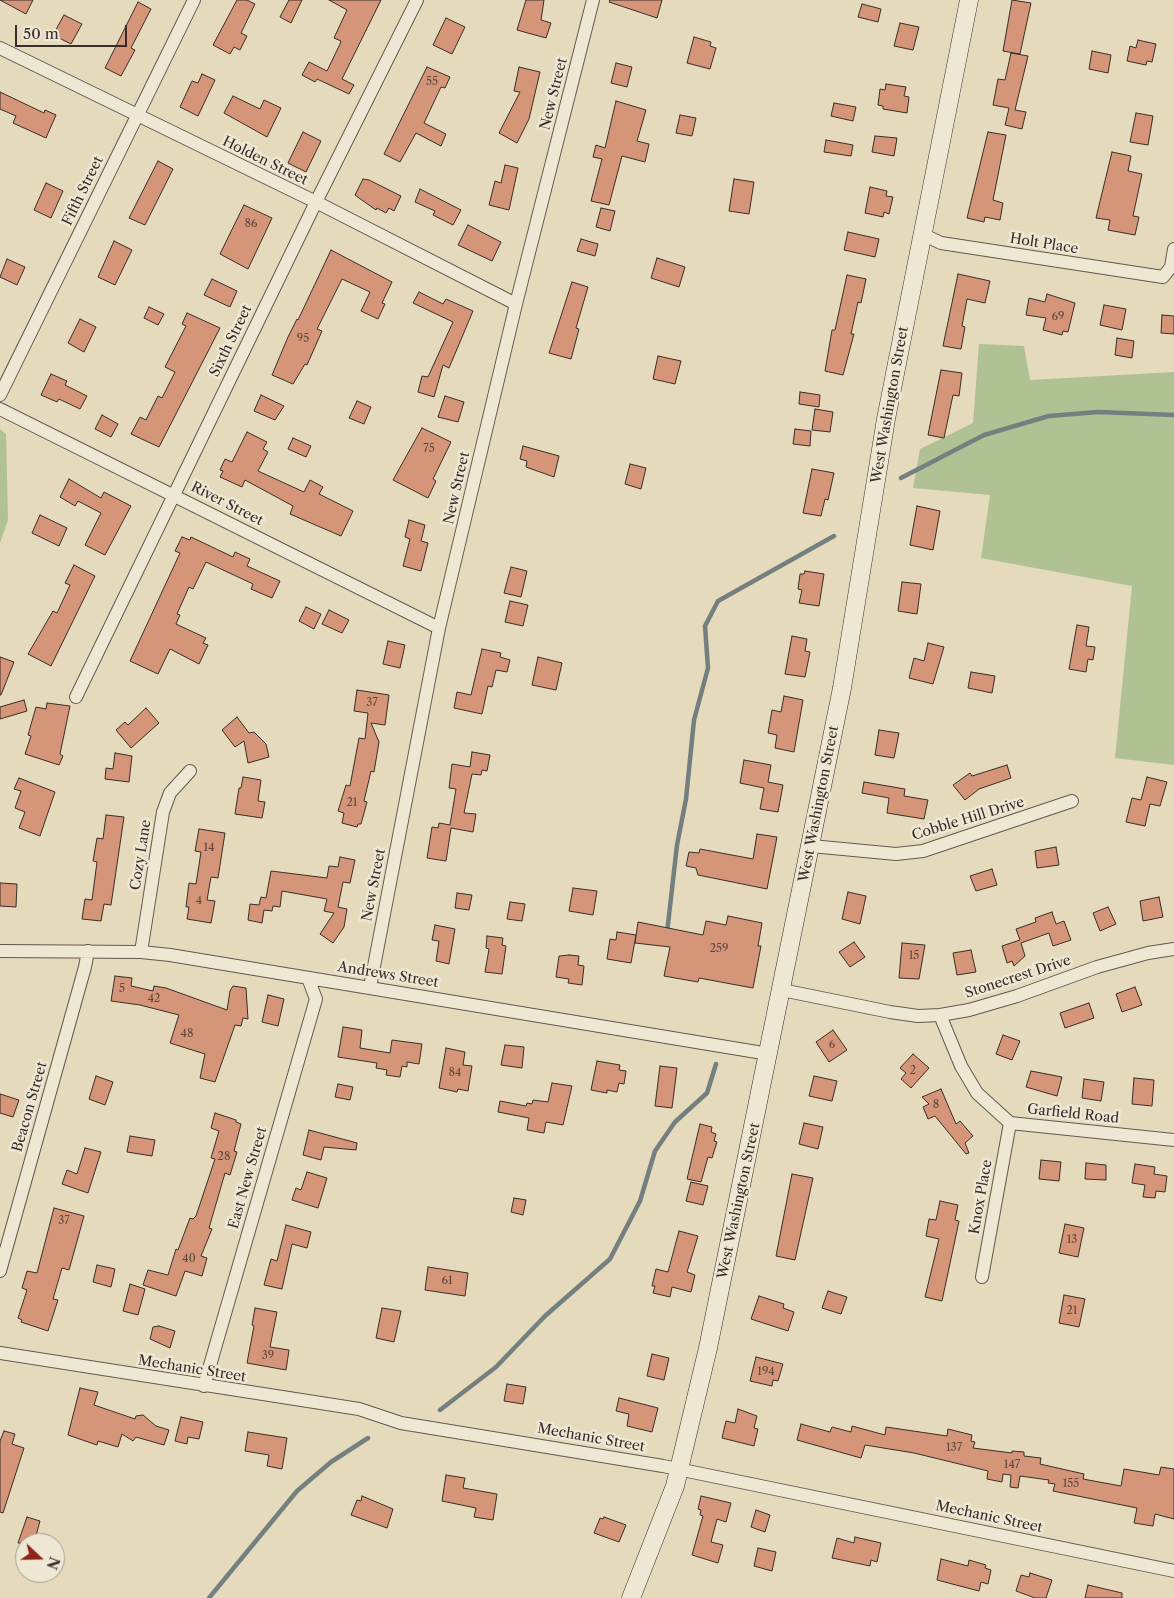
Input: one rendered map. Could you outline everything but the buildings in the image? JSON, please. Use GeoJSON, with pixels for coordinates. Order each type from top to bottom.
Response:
{"type":"FeatureCollection","features":[{"type":"Feature","properties":{"kind":"main road","name":"West Washington Street"},"geometry":{"type":"LineString","coordinates":[[631,1598],[680,1469],[708,1348],[842,688],[886,419],[969,0]]}},
{"type":"Feature","properties":{"kind":"street","name":"Fifth Street"},"geometry":{"type":"LineString","coordinates":[[0,396],[194,0]]}},
{"type":"Feature","properties":{"kind":"street","name":"Sixth Street"},"geometry":{"type":"LineString","coordinates":[[76,697],[316,202],[417,0]]}},
{"type":"Feature","properties":{"kind":"street","name":"New Street"},"geometry":{"type":"LineString","coordinates":[[370,987],[439,628],[516,304],[593,0]]}},
{"type":"Feature","properties":{"kind":"street","name":"Holden Street"},"geometry":{"type":"LineString","coordinates":[[0,48],[316,202],[516,304]]}},
{"type":"Feature","properties":{"kind":"street","name":"Holt Place"},"geometry":{"type":"LineString","coordinates":[[922,234],[942,243],[1163,277],[1171,267],[1174,249]]}},
{"type":"Feature","properties":{"kind":"street","name":"River Street"},"geometry":{"type":"LineString","coordinates":[[0,409],[174,494],[439,628]]}},
{"type":"Feature","properties":{"kind":"street","name":"Cozy Lane"},"geometry":{"type":"LineString","coordinates":[[141,952],[162,812],[170,793],[190,771]]}},
{"type":"Feature","properties":{"kind":"street","name":"Cobble Hill Drive"},"geometry":{"type":"LineString","coordinates":[[811,846],[896,854],[923,851],[1072,802]]}},
{"type":"Feature","properties":{"kind":"street","name":"Andrews Street"},"geometry":{"type":"LineString","coordinates":[[0,951],[88,950],[141,952],[370,987],[769,1054]]}},
{"type":"Feature","properties":{"kind":"street","name":"Beacon Street"},"geometry":{"type":"LineString","coordinates":[[0,1270],[85,967],[88,950]]}},
{"type":"Feature","properties":{"kind":"street","name":"Stonecrest Drive"},"geometry":{"type":"LineString","coordinates":[[782,990],[890,1012],[918,1016],[940,1015],[968,1010],[1017,996],[1148,952],[1174,950]]}},
{"type":"Feature","properties":{"kind":"street","name":"East New Street"},"geometry":{"type":"LineString","coordinates":[[204,1386],[316,1000],[308,978]]}},
{"type":"Feature","properties":{"kind":"street","name":"Garfield Road"},"geometry":{"type":"LineString","coordinates":[[940,1015],[961,1066],[977,1093],[1010,1123],[1174,1140]]}},
{"type":"Feature","properties":{"kind":"street","name":"Knox Place"},"geometry":{"type":"LineString","coordinates":[[982,1276],[1010,1123]]}},
{"type":"Feature","properties":{"kind":"street","name":"Mechanic Street"},"geometry":{"type":"LineString","coordinates":[[0,1353],[359,1410],[401,1423],[680,1469],[1174,1571]]}},
{"type":"Feature","properties":{"kind":"green space"},"geometry":{"type":"Polygon","coordinates":[[[979,344],[1024,346],[1030,380],[1174,372],[1174,765],[1115,758],[1132,586],[981,558],[990,495],[913,488],[920,449],[973,423],[979,344]]]}},
{"type":"Feature","properties":{"kind":"green space"},"geometry":{"type":"Polygon","coordinates":[[[0,429],[6,434],[8,520],[0,543],[0,429]]]}},
{"type":"Feature","properties":{"kind":"waterway"},"geometry":{"type":"LineString","coordinates":[[901,478],[984,435],[1049,416],[1098,412],[1174,415]]}},
{"type":"Feature","properties":{"kind":"waterway"},"geometry":{"type":"LineString","coordinates":[[667,933],[677,845],[686,799],[694,720],[708,668],[705,626],[718,601],[834,536]]}},
{"type":"Feature","properties":{"kind":"waterway"},"geometry":{"type":"LineString","coordinates":[[440,1410],[496,1367],[545,1316],[610,1259],[640,1201],[655,1151],[675,1122],[707,1093],[716,1064]]}},
{"type":"Feature","properties":{"kind":"waterway"},"geometry":{"type":"LineString","coordinates":[[209,1598],[297,1491],[331,1462],[368,1438]]}}]}
